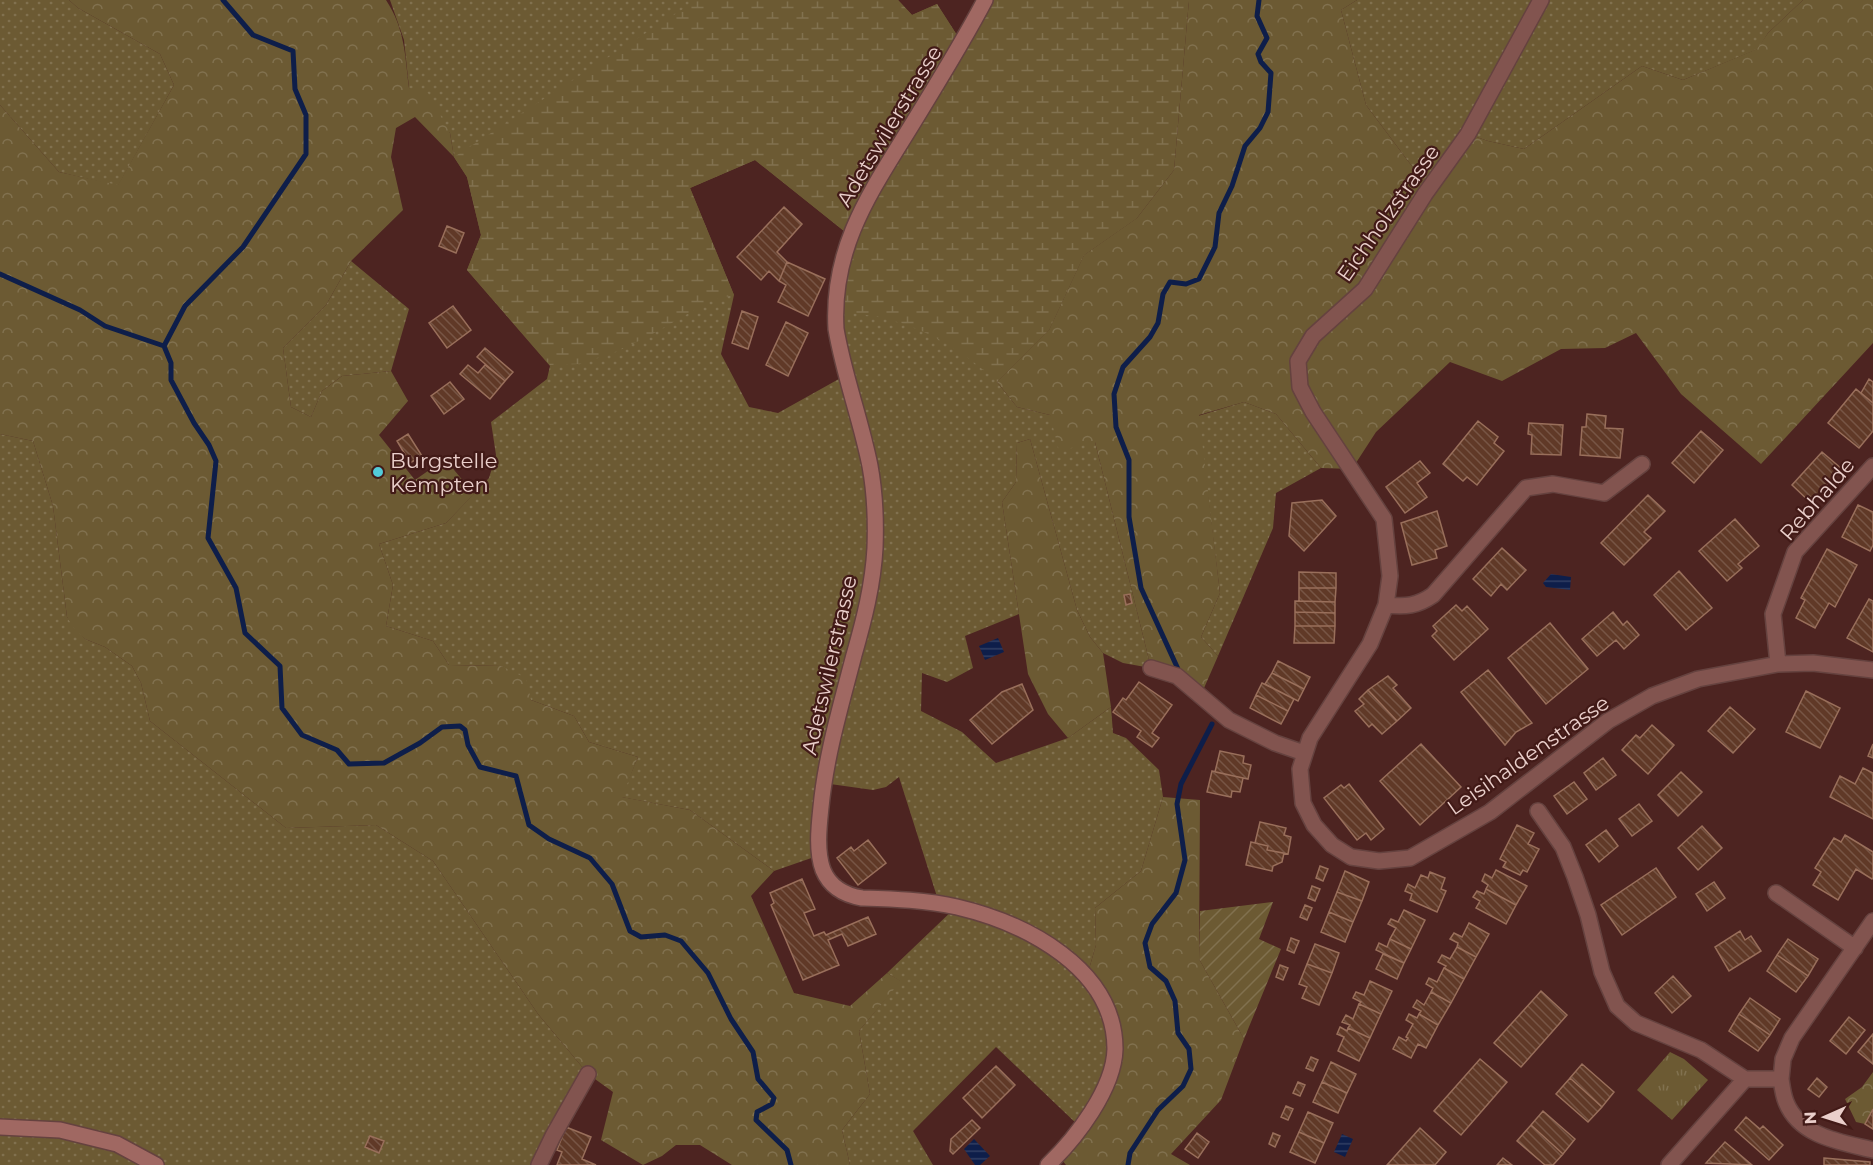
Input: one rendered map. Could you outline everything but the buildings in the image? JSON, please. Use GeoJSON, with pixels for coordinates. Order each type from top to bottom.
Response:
{"type":"FeatureCollection","features":[{"type":"Feature","properties":{"kind":"street","name":"Adetswilerstrasse"},"geometry":{"type":"LineString","coordinates":[[986,0],[962,44],[872,189],[849,236],[840,268],[835,312],[836,329],[870,467],[874,502],[875,549],[870,595],[823,782],[819,823],[820,855],[829,881],[844,893],[862,898],[939,903],[1004,922],[1059,953],[1087,976],[1098,990],[1106,1005],[1113,1032],[1115,1050],[1113,1065],[1103,1092],[1092,1110],[1075,1134],[1047,1165]]}},
{"type":"Feature","properties":{"kind":"street","name":"Eichholzstrasse"},"geometry":{"type":"LineString","coordinates":[[1386,605],[1390,576],[1384,519],[1313,412],[1300,387],[1298,361],[1313,336],[1365,289],[1425,194],[1468,134],[1541,0]]}},
{"type":"Feature","properties":{"kind":"street"},"geometry":{"type":"LineString","coordinates":[[1386,605],[1408,607],[1417,605],[1433,595],[1526,488],[1552,484],[1604,493],[1642,464]]}},
{"type":"Feature","properties":{"kind":"street","name":"Rebhalde"},"geometry":{"type":"LineString","coordinates":[[1778,664],[1773,614],[1795,552],[1873,466]]}},
{"type":"Feature","properties":{"kind":"street","name":"Leisihaldenstrasse"},"geometry":{"type":"LineString","coordinates":[[1386,605],[1370,644],[1310,738],[1304,753],[1300,781],[1303,803],[1314,825],[1332,845],[1351,857],[1379,861],[1410,858],[1490,812],[1608,721],[1652,696],[1698,679],[1778,664],[1813,663],[1873,670]]}},
{"type":"Feature","properties":{"kind":"street"},"geometry":{"type":"LineString","coordinates":[[1150,668],[1177,676],[1229,720],[1275,743],[1304,753]]}},
{"type":"Feature","properties":{"kind":"street"},"geometry":{"type":"LineString","coordinates":[[1538,811],[1563,847],[1588,915],[1605,979],[1617,1006],[1635,1023],[1701,1050],[1745,1079],[1781,1079]]}},
{"type":"Feature","properties":{"kind":"street"},"geometry":{"type":"LineString","coordinates":[[1776,893],[1855,948]]}},
{"type":"Feature","properties":{"kind":"street"},"geometry":{"type":"LineString","coordinates":[[1873,921],[1792,1038],[1783,1059],[1781,1079],[1786,1102],[1803,1124],[1829,1139],[1873,1150]]}},
{"type":"Feature","properties":{"kind":"street"},"geometry":{"type":"LineString","coordinates":[[539,1165],[588,1074]]}},
{"type":"Feature","properties":{"kind":"street"},"geometry":{"type":"LineString","coordinates":[[1669,1165],[1745,1079]]}},
{"type":"Feature","properties":{"kind":"street"},"geometry":{"type":"LineString","coordinates":[[0,1127],[60,1130],[117,1144],[156,1165]]}},
{"type":"Feature","properties":{"kind":"green space"},"geometry":{"type":"Polygon","coordinates":[[[0,0],[69,0],[78,8],[160,54],[174,85],[118,186],[59,172],[0,105],[0,0]]]}},
{"type":"Feature","properties":{"kind":"green space"},"geometry":{"type":"Polygon","coordinates":[[[69,0],[386,0],[401,32],[409,88],[428,93],[450,133],[454,157],[415,117],[396,128],[391,157],[403,210],[351,261],[326,305],[283,348],[291,407],[311,417],[322,391],[342,376],[391,371],[408,401],[379,435],[415,480],[445,459],[474,494],[446,523],[379,544],[393,585],[386,626],[433,641],[449,665],[501,666],[526,678],[531,700],[574,716],[589,742],[638,757],[622,797],[690,810],[774,871],[751,896],[794,993],[850,1006],[887,973],[901,981],[859,1031],[870,1094],[842,1130],[850,1165],[732,1165],[700,1145],[676,1145],[662,1156],[643,1165],[601,1140],[613,1092],[588,1074],[538,1014],[433,861],[376,825],[286,828],[150,721],[141,683],[132,666],[105,647],[85,639],[73,627],[67,617],[53,506],[33,441],[0,434],[0,105],[59,172],[118,185],[174,85],[160,54],[78,8],[69,0]]]}},
{"type":"Feature","properties":{"kind":"green space"},"geometry":{"type":"Polygon","coordinates":[[[390,0],[898,0],[912,15],[937,4],[962,43],[1189,0],[1137,218],[1084,255],[1049,330],[997,382],[1017,407],[1050,415],[1095,442],[1151,668],[1123,663],[1103,653],[1090,637],[1077,610],[1030,439],[1017,443],[1016,482],[1002,502],[1019,614],[965,636],[973,668],[947,682],[922,673],[921,711],[962,732],[996,763],[1068,738],[1111,707],[1113,733],[1126,738],[1159,770],[1163,797],[1141,871],[1095,908],[1096,945],[1087,976],[1105,1005],[1113,1065],[1080,1127],[996,1047],[913,1131],[933,1165],[850,1165],[842,1130],[870,1094],[859,1031],[900,981],[887,973],[956,907],[939,903],[899,777],[886,787],[873,790],[823,783],[820,855],[774,871],[690,810],[621,797],[638,757],[589,742],[574,716],[531,700],[501,666],[449,665],[433,641],[386,626],[393,585],[379,544],[446,523],[489,478],[496,455],[491,422],[547,379],[550,366],[467,270],[481,235],[467,177],[454,157],[450,133],[409,88],[404,40],[390,0]],[[755,160],[690,188],[734,295],[721,354],[749,407],[778,413],[846,375],[836,329],[849,235],[755,160]]]}},
{"type":"Feature","properties":{"kind":"green space"},"geometry":{"type":"Polygon","coordinates":[[[697,0],[898,0],[912,15],[937,4],[962,43],[985,0],[1189,0],[1174,170],[1137,218],[1084,255],[1049,330],[997,382],[961,353],[922,331],[881,318],[835,312],[849,235],[755,160],[690,188],[734,295],[712,300],[618,351],[579,364],[550,365],[467,270],[481,235],[467,177],[454,157],[697,0]]]}},
{"type":"Feature","properties":{"kind":"green space"},"geometry":{"type":"Polygon","coordinates":[[[1189,0],[1357,0],[1341,10],[1366,105],[1429,189],[1468,134],[1524,149],[1642,66],[1683,80],[1757,49],[1768,33],[1803,0],[1873,0],[1873,343],[1761,464],[1681,394],[1636,333],[1605,348],[1561,349],[1502,381],[1450,362],[1376,432],[1352,469],[1321,468],[1276,414],[1244,402],[1199,415],[1220,593],[1201,637],[1218,656],[1201,695],[1151,668],[1095,442],[1059,451],[1050,415],[1017,407],[997,382],[1049,330],[1084,255],[1137,218],[1174,170],[1189,0]]]}},
{"type":"Feature","properties":{"kind":"green space"},"geometry":{"type":"Polygon","coordinates":[[[1357,0],[1803,0],[1768,33],[1758,49],[1683,80],[1642,66],[1524,149],[1468,134],[1429,189],[1366,105],[1341,10],[1357,0]]]}},
{"type":"Feature","properties":{"kind":"green space"},"geometry":{"type":"Polygon","coordinates":[[[351,261],[409,309],[391,371],[342,376],[322,391],[311,417],[291,407],[283,348],[326,305],[351,261]]]}},
{"type":"Feature","properties":{"kind":"green space"},"geometry":{"type":"Polygon","coordinates":[[[1244,402],[1276,414],[1321,468],[1276,493],[1273,528],[1218,656],[1201,637],[1220,593],[1198,416],[1244,402]]]}},
{"type":"Feature","properties":{"kind":"green space"},"geometry":{"type":"Polygon","coordinates":[[[0,434],[33,441],[53,506],[67,617],[85,639],[105,647],[132,666],[141,683],[150,721],[286,828],[376,825],[433,861],[538,1014],[588,1074],[539,1165],[0,1165],[0,434]]]}},
{"type":"Feature","properties":{"kind":"green space"},"geometry":{"type":"Polygon","coordinates":[[[1030,439],[1077,610],[1090,637],[1103,653],[1111,707],[1068,738],[1048,714],[1028,674],[1002,502],[1016,482],[1017,443],[1030,439]]]}},
{"type":"Feature","properties":{"kind":"green space"},"geometry":{"type":"Polygon","coordinates":[[[1163,797],[1200,800],[1199,959],[1244,1039],[1221,1100],[1171,1154],[1190,1165],[1066,1165],[1058,1155],[1103,1092],[1113,1032],[1087,976],[1096,945],[1095,908],[1141,871],[1163,797]]]}},
{"type":"Feature","properties":{"kind":"green space"},"geometry":{"type":"Polygon","coordinates":[[[1273,902],[1259,939],[1281,949],[1244,1039],[1199,959],[1200,911],[1273,902]]]}},
{"type":"Feature","properties":{"kind":"green space"},"geometry":{"type":"Polygon","coordinates":[[[1670,1052],[1684,1059],[1708,1080],[1672,1120],[1637,1090],[1670,1052]]]}},
{"type":"Feature","properties":{"kind":"green space"},"geometry":{"type":"Polygon","coordinates":[[[1873,1072],[1873,1109],[1865,1124],[1856,1122],[1845,1099],[1862,1087],[1873,1072]]]}},
{"type":"Feature","properties":{"kind":"water"},"geometry":{"type":"Polygon","coordinates":[[[1551,574],[1571,577],[1570,590],[1546,587],[1543,583],[1551,574]]]}},
{"type":"Feature","properties":{"kind":"water"},"geometry":{"type":"Polygon","coordinates":[[[998,638],[1004,652],[985,660],[979,646],[998,638]]]}},
{"type":"Feature","properties":{"kind":"water"},"geometry":{"type":"Polygon","coordinates":[[[1342,1134],[1353,1139],[1345,1157],[1334,1152],[1342,1134]]]}},
{"type":"Feature","properties":{"kind":"water"},"geometry":{"type":"Polygon","coordinates":[[[974,1139],[990,1156],[980,1165],[975,1165],[964,1149],[974,1139]]]}},
{"type":"Feature","properties":{"kind":"waterway"},"geometry":{"type":"LineString","coordinates":[[223,0],[253,35],[293,51],[295,89],[306,115],[306,154],[243,247],[185,306],[164,346],[171,363],[171,380],[216,461],[208,538],[236,588],[245,633],[280,666],[282,708],[302,735],[337,750],[349,764],[384,763],[420,743],[442,727],[460,726],[465,730],[468,745],[480,767],[516,776],[529,825],[549,839],[590,858],[612,884],[630,931],[641,937],[665,935],[681,941],[708,973],[731,1019],[753,1052],[758,1079],[774,1098],[772,1104],[757,1112],[756,1120],[787,1150],[791,1165]]}},
{"type":"Feature","properties":{"kind":"waterway"},"geometry":{"type":"LineString","coordinates":[[1178,669],[1141,588],[1129,517],[1129,460],[1116,427],[1114,394],[1123,367],[1150,337],[1158,323],[1163,294],[1170,282],[1186,284],[1199,279],[1215,247],[1219,213],[1232,186],[1245,146],[1260,128],[1268,112],[1271,73],[1261,62],[1258,54],[1267,38],[1257,16],[1259,0]]}},
{"type":"Feature","properties":{"kind":"waterway"},"geometry":{"type":"LineString","coordinates":[[0,274],[80,310],[105,326],[164,346]]}},
{"type":"Feature","properties":{"kind":"waterway"},"geometry":{"type":"LineString","coordinates":[[1128,1165],[1130,1153],[1158,1110],[1183,1086],[1191,1069],[1189,1049],[1178,1033],[1175,1001],[1166,981],[1150,967],[1145,943],[1152,924],[1176,893],[1185,860],[1177,804],[1181,784],[1212,724]]}},
{"type":"Feature","properties":{"kind":"place","name":"Burgstelle Kempten"},"geometry":{"type":"Point","coordinates":[378,472]}}]}
